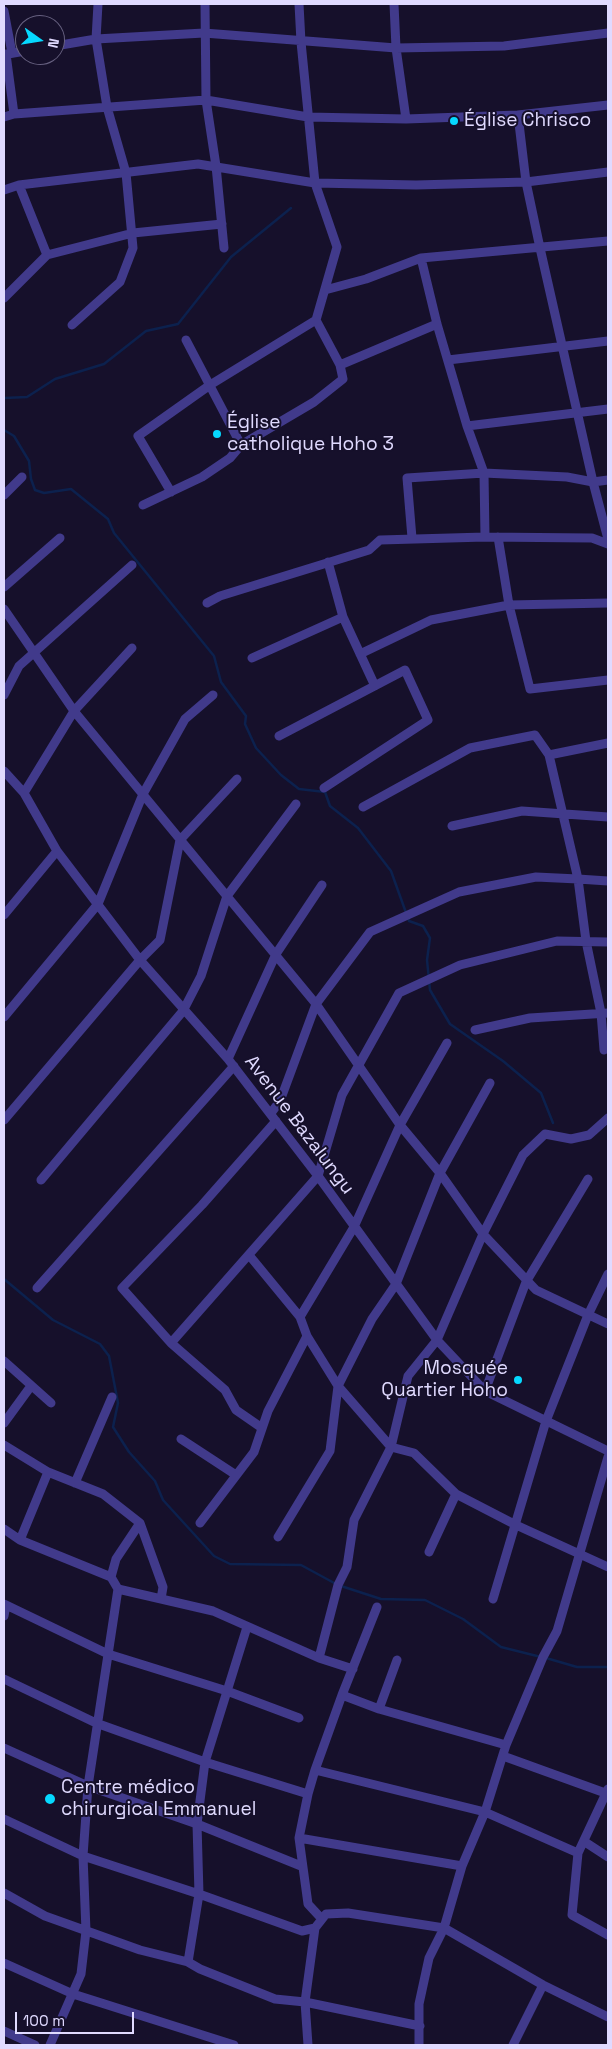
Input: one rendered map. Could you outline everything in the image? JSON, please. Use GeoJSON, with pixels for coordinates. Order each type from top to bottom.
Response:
{"type":"FeatureCollection","features":[{"type":"Feature","properties":{"kind":"street"},"geometry":{"type":"LineString","coordinates":[[72,325],[120,282],[133,248],[126,173],[107,107],[96,39],[98,4]]}},
{"type":"Feature","properties":{"kind":"street"},"geometry":{"type":"LineString","coordinates":[[205,4],[206,100],[216,166],[224,248]]}},
{"type":"Feature","properties":{"kind":"street"},"geometry":{"type":"LineString","coordinates":[[171,492],[138,436],[210,385],[316,320],[337,247],[315,183],[299,4]]}},
{"type":"Feature","properties":{"kind":"street"},"geometry":{"type":"LineString","coordinates":[[394,4],[396,48],[406,119]]}},
{"type":"Feature","properties":{"kind":"street"},"geometry":{"type":"LineString","coordinates":[[4,11],[14,114]]}},
{"type":"Feature","properties":{"kind":"street"},"geometry":{"type":"LineString","coordinates":[[65,44],[96,39],[204,33],[396,48],[504,46],[608,33]]}},
{"type":"Feature","properties":{"kind":"street"},"geometry":{"type":"LineString","coordinates":[[4,117],[14,114],[206,100],[308,117],[406,119],[518,115],[608,105]]}},
{"type":"Feature","properties":{"kind":"street"},"geometry":{"type":"LineString","coordinates":[[518,115],[526,182],[540,248],[579,412],[593,482],[608,539]]}},
{"type":"Feature","properties":{"kind":"street"},"geometry":{"type":"LineString","coordinates":[[4,190],[19,185],[198,164],[315,183],[416,185],[526,182],[608,172]]}},
{"type":"Feature","properties":{"kind":"street"},"geometry":{"type":"LineString","coordinates":[[19,185],[46,256]]}},
{"type":"Feature","properties":{"kind":"street"},"geometry":{"type":"LineString","coordinates":[[4,298],[46,256],[133,233],[222,224]]}},
{"type":"Feature","properties":{"kind":"street"},"geometry":{"type":"LineString","coordinates":[[325,290],[366,279],[421,258],[608,241]]}},
{"type":"Feature","properties":{"kind":"street"},"geometry":{"type":"LineString","coordinates":[[421,258],[437,324],[467,426],[484,474],[485,537]]}},
{"type":"Feature","properties":{"kind":"street"},"geometry":{"type":"LineString","coordinates":[[143,505],[202,477],[230,458],[241,445],[314,402],[343,379],[340,365],[316,320]]}},
{"type":"Feature","properties":{"kind":"street"},"geometry":{"type":"LineString","coordinates":[[340,365],[437,324]]}},
{"type":"Feature","properties":{"kind":"street"},"geometry":{"type":"LineString","coordinates":[[186,340],[241,445]]}},
{"type":"Feature","properties":{"kind":"street"},"geometry":{"type":"LineString","coordinates":[[448,360],[608,341]]}},
{"type":"Feature","properties":{"kind":"street"},"geometry":{"type":"LineString","coordinates":[[467,426],[608,409]]}},
{"type":"Feature","properties":{"kind":"street"},"geometry":{"type":"LineString","coordinates":[[412,538],[407,478],[484,474],[567,477],[593,482],[608,480]]}},
{"type":"Feature","properties":{"kind":"street"},"geometry":{"type":"LineString","coordinates":[[4,495],[22,477]]}},
{"type":"Feature","properties":{"kind":"street"},"geometry":{"type":"LineString","coordinates":[[207,603],[220,596],[369,550],[380,540],[485,537],[592,538],[608,544]]}},
{"type":"Feature","properties":{"kind":"street"},"geometry":{"type":"LineString","coordinates":[[498,537],[509,605],[530,689],[608,680]]}},
{"type":"Feature","properties":{"kind":"street"},"geometry":{"type":"LineString","coordinates":[[4,587],[60,538]]}},
{"type":"Feature","properties":{"kind":"street"},"geometry":{"type":"LineString","coordinates":[[328,562],[343,617],[375,686]]}},
{"type":"Feature","properties":{"kind":"street"},"geometry":{"type":"LineString","coordinates":[[4,695],[19,666],[132,565]]}},
{"type":"Feature","properties":{"kind":"street"},"geometry":{"type":"LineString","coordinates":[[360,654],[431,620],[509,605],[608,603]]}},
{"type":"Feature","properties":{"kind":"street"},"geometry":{"type":"LineString","coordinates":[[4,609],[74,711],[316,1004],[400,1125],[440,1173],[484,1234],[526,1282],[536,1290],[608,1324]]}},
{"type":"Feature","properties":{"kind":"street"},"geometry":{"type":"LineString","coordinates":[[252,658],[343,617]]}},
{"type":"Feature","properties":{"kind":"street"},"geometry":{"type":"LineString","coordinates":[[24,793],[74,711],[132,648]]}},
{"type":"Feature","properties":{"kind":"street"},"geometry":{"type":"LineString","coordinates":[[279,736],[405,670],[428,720],[324,788]]}},
{"type":"Feature","properties":{"kind":"street"},"geometry":{"type":"LineString","coordinates":[[4,1017],[98,904],[143,794],[185,719],[213,695]]}},
{"type":"Feature","properties":{"kind":"street"},"geometry":{"type":"LineString","coordinates":[[363,807],[470,748],[535,735],[549,755],[578,879],[586,941],[605,1013],[604,1050]]}},
{"type":"Feature","properties":{"kind":"street"},"geometry":{"type":"LineString","coordinates":[[549,755],[608,743]]}},
{"type":"Feature","properties":{"kind":"street","name":"Avenue Bazalungu"},"geometry":{"type":"LineString","coordinates":[[4,771],[24,793],[57,851],[140,960],[183,1011],[231,1063],[274,1117],[437,1340],[485,1391],[608,1451]]}},
{"type":"Feature","properties":{"kind":"street"},"geometry":{"type":"LineString","coordinates":[[4,1120],[140,960],[160,940],[180,840],[237,779]]}},
{"type":"Feature","properties":{"kind":"street"},"geometry":{"type":"LineString","coordinates":[[42,1180],[183,1011],[201,976],[227,896],[296,804]]}},
{"type":"Feature","properties":{"kind":"street"},"geometry":{"type":"LineString","coordinates":[[452,826],[522,812],[608,817]]}},
{"type":"Feature","properties":{"kind":"street"},"geometry":{"type":"LineString","coordinates":[[4,915],[57,851]]}},
{"type":"Feature","properties":{"kind":"street"},"geometry":{"type":"LineString","coordinates":[[262,1428],[236,1410],[225,1390],[172,1343],[122,1288],[202,1205],[274,1117],[316,1004],[370,932],[459,892],[536,877],[608,881]]}},
{"type":"Feature","properties":{"kind":"street"},"geometry":{"type":"LineString","coordinates":[[37,1288],[231,1063],[276,954],[322,885]]}},
{"type":"Feature","properties":{"kind":"street"},"geometry":{"type":"LineString","coordinates":[[172,1343],[318,1176],[342,1095],[357,1065],[399,993],[460,965],[558,941],[608,942]]}},
{"type":"Feature","properties":{"kind":"street"},"geometry":{"type":"LineString","coordinates":[[475,1030],[530,1018],[605,1013]]}},
{"type":"Feature","properties":{"kind":"street"},"geometry":{"type":"LineString","coordinates":[[300,1317],[354,1227],[400,1125],[447,1043]]}},
{"type":"Feature","properties":{"kind":"street"},"geometry":{"type":"LineString","coordinates":[[278,1537],[330,1451],[338,1386],[372,1319],[396,1284],[440,1173],[490,1083]]}},
{"type":"Feature","properties":{"kind":"street"},"geometry":{"type":"LineString","coordinates":[[319,1658],[338,1585],[346,1566],[354,1520],[391,1446],[408,1376],[437,1340],[484,1234],[523,1155],[546,1134],[571,1139],[589,1134],[608,1118]]}},
{"type":"Feature","properties":{"kind":"street"},"geometry":{"type":"LineString","coordinates":[[485,1391],[526,1282],[588,1179]]}},
{"type":"Feature","properties":{"kind":"street"},"geometry":{"type":"LineString","coordinates":[[249,1254],[300,1317],[307,1336],[338,1386],[391,1446],[414,1453],[456,1494],[516,1525],[579,1552],[608,1567]]}},
{"type":"Feature","properties":{"kind":"street"},"geometry":{"type":"LineString","coordinates":[[493,1599],[546,1421],[588,1314],[608,1274]]}},
{"type":"Feature","properties":{"kind":"street"},"geometry":{"type":"LineString","coordinates":[[200,1523],[254,1452],[262,1428],[307,1336]]}},
{"type":"Feature","properties":{"kind":"street"},"geometry":{"type":"LineString","coordinates":[[4,1361],[52,1403]]}},
{"type":"Feature","properties":{"kind":"street"},"geometry":{"type":"LineString","coordinates":[[4,1423],[31,1386]]}},
{"type":"Feature","properties":{"kind":"street"},"geometry":{"type":"LineString","coordinates":[[75,1483],[112,1397]]}},
{"type":"Feature","properties":{"kind":"street"},"geometry":{"type":"LineString","coordinates":[[180,1439],[236,1475]]}},
{"type":"Feature","properties":{"kind":"street"},"geometry":{"type":"LineString","coordinates":[[4,1445],[48,1472],[103,1494],[140,1523],[163,1587],[161,1599]]}},
{"type":"Feature","properties":{"kind":"street"},"geometry":{"type":"LineString","coordinates":[[419,2045],[419,2004],[429,1958],[444,1928],[462,1866],[485,1812],[506,1745],[543,1657],[557,1631],[608,1457]]}},
{"type":"Feature","properties":{"kind":"street"},"geometry":{"type":"LineString","coordinates":[[20,1540],[48,1472]]}},
{"type":"Feature","properties":{"kind":"street"},"geometry":{"type":"LineString","coordinates":[[429,1552],[456,1494]]}},
{"type":"Feature","properties":{"kind":"street"},"geometry":{"type":"LineString","coordinates":[[111,1577],[116,1559],[140,1523]]}},
{"type":"Feature","properties":{"kind":"street"},"geometry":{"type":"LineString","coordinates":[[4,1529],[20,1540],[111,1577],[118,1589],[96,1723],[88,1786],[83,1856],[86,1931],[81,1974],[50,2045]]}},
{"type":"Feature","properties":{"kind":"street"},"geometry":{"type":"LineString","coordinates":[[118,1589],[213,1611],[319,1658],[353,1669]]}},
{"type":"Feature","properties":{"kind":"street"},"geometry":{"type":"LineString","coordinates":[[4,1616],[5,1605],[108,1654],[227,1691],[299,1718]]}},
{"type":"Feature","properties":{"kind":"street"},"geometry":{"type":"LineString","coordinates":[[321,1918],[308,1904],[301,1866],[299,1838],[308,1794],[316,1770],[342,1695],[377,1608]]}},
{"type":"Feature","properties":{"kind":"street"},"geometry":{"type":"LineString","coordinates":[[188,1962],[199,1894],[196,1824],[206,1762],[247,1627]]}},
{"type":"Feature","properties":{"kind":"street"},"geometry":{"type":"LineString","coordinates":[[379,1708],[397,1660]]}},
{"type":"Feature","properties":{"kind":"street"},"geometry":{"type":"LineString","coordinates":[[4,1679],[96,1723],[206,1762],[308,1794]]}},
{"type":"Feature","properties":{"kind":"street"},"geometry":{"type":"LineString","coordinates":[[342,1695],[379,1708],[506,1745]]}},
{"type":"Feature","properties":{"kind":"street"},"geometry":{"type":"LineString","coordinates":[[4,1748],[88,1786],[196,1824],[301,1866]]}},
{"type":"Feature","properties":{"kind":"street"},"geometry":{"type":"LineString","coordinates":[[503,1756],[608,1792],[578,1853],[572,1915],[608,1935]]}},
{"type":"Feature","properties":{"kind":"street"},"geometry":{"type":"LineString","coordinates":[[316,1770],[485,1812],[578,1853]]}},
{"type":"Feature","properties":{"kind":"street"},"geometry":{"type":"LineString","coordinates":[[4,1819],[83,1856],[199,1894],[302,1931],[315,1928]]}},
{"type":"Feature","properties":{"kind":"street"},"geometry":{"type":"LineString","coordinates":[[299,1838],[462,1866]]}},
{"type":"Feature","properties":{"kind":"street"},"geometry":{"type":"LineString","coordinates":[[585,1842],[608,1857]]}},
{"type":"Feature","properties":{"kind":"street"},"geometry":{"type":"LineString","coordinates":[[4,1893],[45,1916],[140,1950],[188,1962],[200,1969],[275,1999],[305,2002],[420,2026]]}},
{"type":"Feature","properties":{"kind":"street"},"geometry":{"type":"LineString","coordinates":[[308,2045],[305,2002],[315,1928],[326,1914],[348,1913],[444,1928],[542,1985],[608,2017]]}},
{"type":"Feature","properties":{"kind":"street"},"geometry":{"type":"LineString","coordinates":[[4,1963],[73,1994],[234,2045]]}},
{"type":"Feature","properties":{"kind":"street"},"geometry":{"type":"LineString","coordinates":[[513,2045],[542,1985]]}},
{"type":"Feature","properties":{"kind":"street"},"geometry":{"type":"LineString","coordinates":[[4,2030],[35,2045]]}},
{"type":"Feature","properties":{"kind":"waterway"},"geometry":{"type":"LineString","coordinates":[[4,398],[27,397],[55,379],[104,364],[146,331],[178,324],[231,257],[291,208]]}},
{"type":"Feature","properties":{"kind":"waterway"},"geometry":{"type":"LineString","coordinates":[[4,430],[14,436],[29,461],[31,479],[35,490],[44,493],[71,489],[108,519],[114,533],[214,656],[221,682],[246,716],[245,724],[256,748],[281,775],[299,789],[325,792],[330,806],[358,828],[391,871],[409,921],[423,926],[430,938],[427,960],[430,990],[450,1024],[503,1061],[541,1093],[553,1123]]}},
{"type":"Feature","properties":{"kind":"waterway"},"geometry":{"type":"LineString","coordinates":[[4,1279],[53,1320],[100,1344],[109,1356],[118,1403],[113,1427],[129,1452],[155,1481],[163,1500],[214,1556],[230,1564],[301,1565],[336,1584]]}},
{"type":"Feature","properties":{"kind":"waterway"},"geometry":{"type":"LineString","coordinates":[[341,1586],[381,1599],[425,1600],[463,1619],[501,1647],[541,1657]]}},
{"type":"Feature","properties":{"kind":"waterway"},"geometry":{"type":"LineString","coordinates":[[546,1658],[577,1667],[608,1667]]}},
{"type":"Feature","properties":{"kind":"place","name":"Église Chrisco"},"geometry":{"type":"Point","coordinates":[454,121]}},
{"type":"Feature","properties":{"kind":"place","name":"Église catholique Hoho 3"},"geometry":{"type":"Point","coordinates":[217,434]}},
{"type":"Feature","properties":{"kind":"place","name":"Mosquée Quartier Hoho"},"geometry":{"type":"Point","coordinates":[518,1380]}},
{"type":"Feature","properties":{"kind":"place","name":"Centre médico chirurgical Emmanuel"},"geometry":{"type":"Point","coordinates":[50,1799]}}]}
